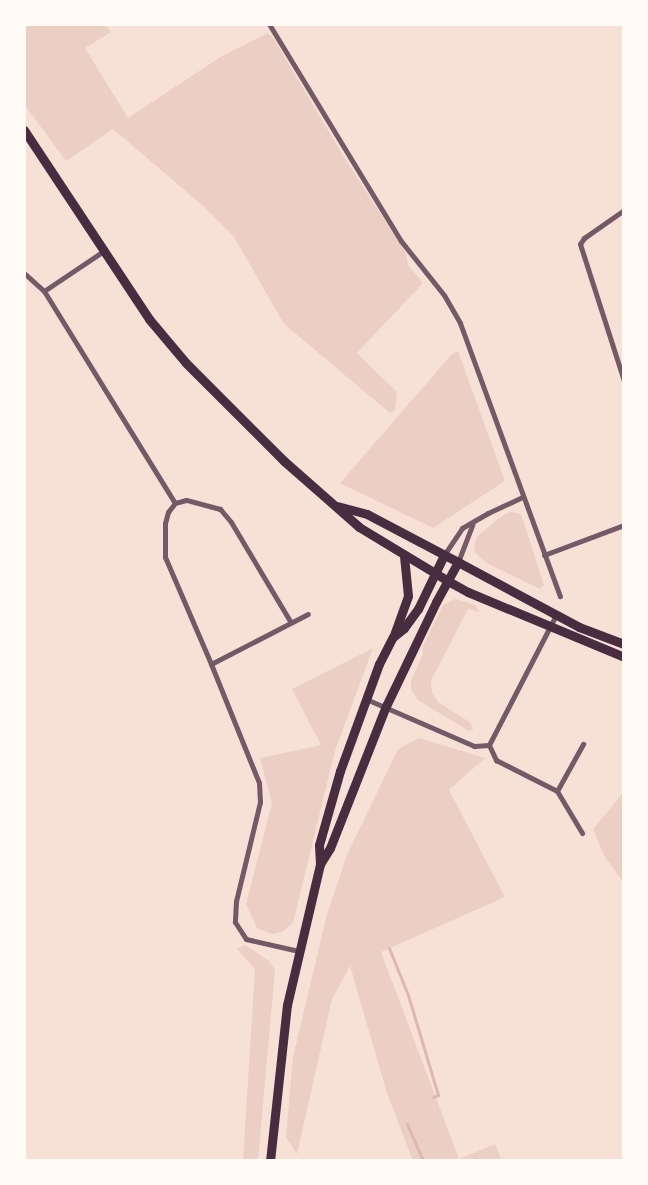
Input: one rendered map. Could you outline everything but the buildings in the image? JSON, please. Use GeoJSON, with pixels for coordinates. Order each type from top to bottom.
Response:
{"type":"FeatureCollection","features":[{"type":"Feature","properties":{"kind":"main road"},"geometry":{"type":"LineString","coordinates":[[24,130],[149,319],[184,362],[284,461],[358,527],[468,592],[624,657]]}},
{"type":"Feature","properties":{"kind":"main road"},"geometry":{"type":"LineString","coordinates":[[335,506],[367,514],[556,615],[624,644]]}},
{"type":"Feature","properties":{"kind":"main road"},"geometry":{"type":"LineString","coordinates":[[393,637],[404,628],[418,609],[444,555]]}},
{"type":"Feature","properties":{"kind":"main road"},"geometry":{"type":"LineString","coordinates":[[270,1161],[287,1005],[320,864],[319,845],[340,771],[366,699],[408,596],[404,556]]}},
{"type":"Feature","properties":{"kind":"main road"},"geometry":{"type":"LineString","coordinates":[[320,864],[330,848],[386,706],[459,562]]}},
{"type":"Feature","properties":{"kind":"street"},"geometry":{"type":"LineString","coordinates":[[269,24],[401,241],[422,270],[444,294],[460,323],[560,596]]}},
{"type":"Feature","properties":{"kind":"street"},"geometry":{"type":"LineString","coordinates":[[624,210],[584,238],[580,244],[624,381]]}},
{"type":"Feature","properties":{"kind":"street"},"geometry":{"type":"LineString","coordinates":[[44,291],[105,250]]}},
{"type":"Feature","properties":{"kind":"street"},"geometry":{"type":"LineString","coordinates":[[24,273],[44,291],[175,503]]}},
{"type":"Feature","properties":{"kind":"street"},"geometry":{"type":"LineString","coordinates":[[444,555],[462,528],[472,525],[488,513],[523,497]]}},
{"type":"Feature","properties":{"kind":"street"},"geometry":{"type":"LineString","coordinates":[[290,621],[231,522],[220,509],[186,500],[175,503],[168,512],[164,531],[165,557],[212,664],[258,783],[261,802],[236,901],[235,922],[246,939],[299,951]]}},
{"type":"Feature","properties":{"kind":"street"},"geometry":{"type":"LineString","coordinates":[[459,562],[472,525]]}},
{"type":"Feature","properties":{"kind":"street"},"geometry":{"type":"LineString","coordinates":[[544,555],[624,525]]}},
{"type":"Feature","properties":{"kind":"street"},"geometry":{"type":"LineString","coordinates":[[212,664],[290,621],[308,614]]}},
{"type":"Feature","properties":{"kind":"street"},"geometry":{"type":"LineString","coordinates":[[489,745],[556,615]]}},
{"type":"Feature","properties":{"kind":"street"},"geometry":{"type":"LineString","coordinates":[[366,699],[474,746],[489,745]]}},
{"type":"Feature","properties":{"kind":"street"},"geometry":{"type":"LineString","coordinates":[[557,791],[584,744]]}},
{"type":"Feature","properties":{"kind":"street"},"geometry":{"type":"LineString","coordinates":[[489,745],[496,760],[557,791],[582,833]]}},
{"type":"Feature","properties":{"kind":"shaded area"},"geometry":{"type":"Polygon","coordinates":[[[24,24],[105,24],[111,32],[85,48],[128,118],[222,56],[268,33],[274,39],[344,157],[406,253],[408,265],[423,283],[357,353],[397,392],[395,410],[390,413],[284,324],[234,237],[203,206],[113,129],[66,161],[24,104],[24,24]]]}},
{"type":"Feature","properties":{"kind":"shaded area"},"geometry":{"type":"Polygon","coordinates":[[[458,351],[505,481],[433,528],[340,483],[452,354],[458,351]]]}},
{"type":"Feature","properties":{"kind":"shaded area"},"geometry":{"type":"Polygon","coordinates":[[[510,512],[521,514],[544,585],[540,589],[486,563],[475,552],[474,545],[478,536],[500,517],[510,512]]]}},
{"type":"Feature","properties":{"kind":"shaded area"},"geometry":{"type":"Polygon","coordinates":[[[455,599],[475,605],[479,612],[468,609],[431,681],[432,692],[438,702],[471,723],[473,730],[469,731],[418,700],[411,690],[411,681],[423,654],[422,648],[443,605],[455,599]]]}},
{"type":"Feature","properties":{"kind":"shaded area"},"geometry":{"type":"Polygon","coordinates":[[[373,648],[335,751],[293,923],[282,932],[272,934],[257,928],[246,904],[272,803],[260,758],[321,745],[292,689],[373,648]]]}},
{"type":"Feature","properties":{"kind":"shaded area"},"geometry":{"type":"Polygon","coordinates":[[[419,738],[485,758],[449,790],[505,897],[381,952],[459,1159],[495,1144],[502,1161],[413,1161],[387,1093],[350,966],[332,999],[297,1154],[286,1137],[293,1057],[327,914],[347,855],[398,749],[419,738]]]}},
{"type":"Feature","properties":{"kind":"shaded area"},"geometry":{"type":"Polygon","coordinates":[[[624,792],[624,883],[604,856],[593,829],[624,792]]]}},
{"type":"Feature","properties":{"kind":"shaded area"},"geometry":{"type":"Polygon","coordinates":[[[245,945],[269,961],[275,970],[258,1161],[243,1161],[255,969],[237,949],[245,945]]]}},
{"type":"Feature","properties":{"kind":"waterway"},"geometry":{"type":"LineString","coordinates":[[389,948],[408,995],[438,1095],[433,1097]]}},
{"type":"Feature","properties":{"kind":"waterway"},"geometry":{"type":"LineString","coordinates":[[407,1124],[423,1161]]}}]}
